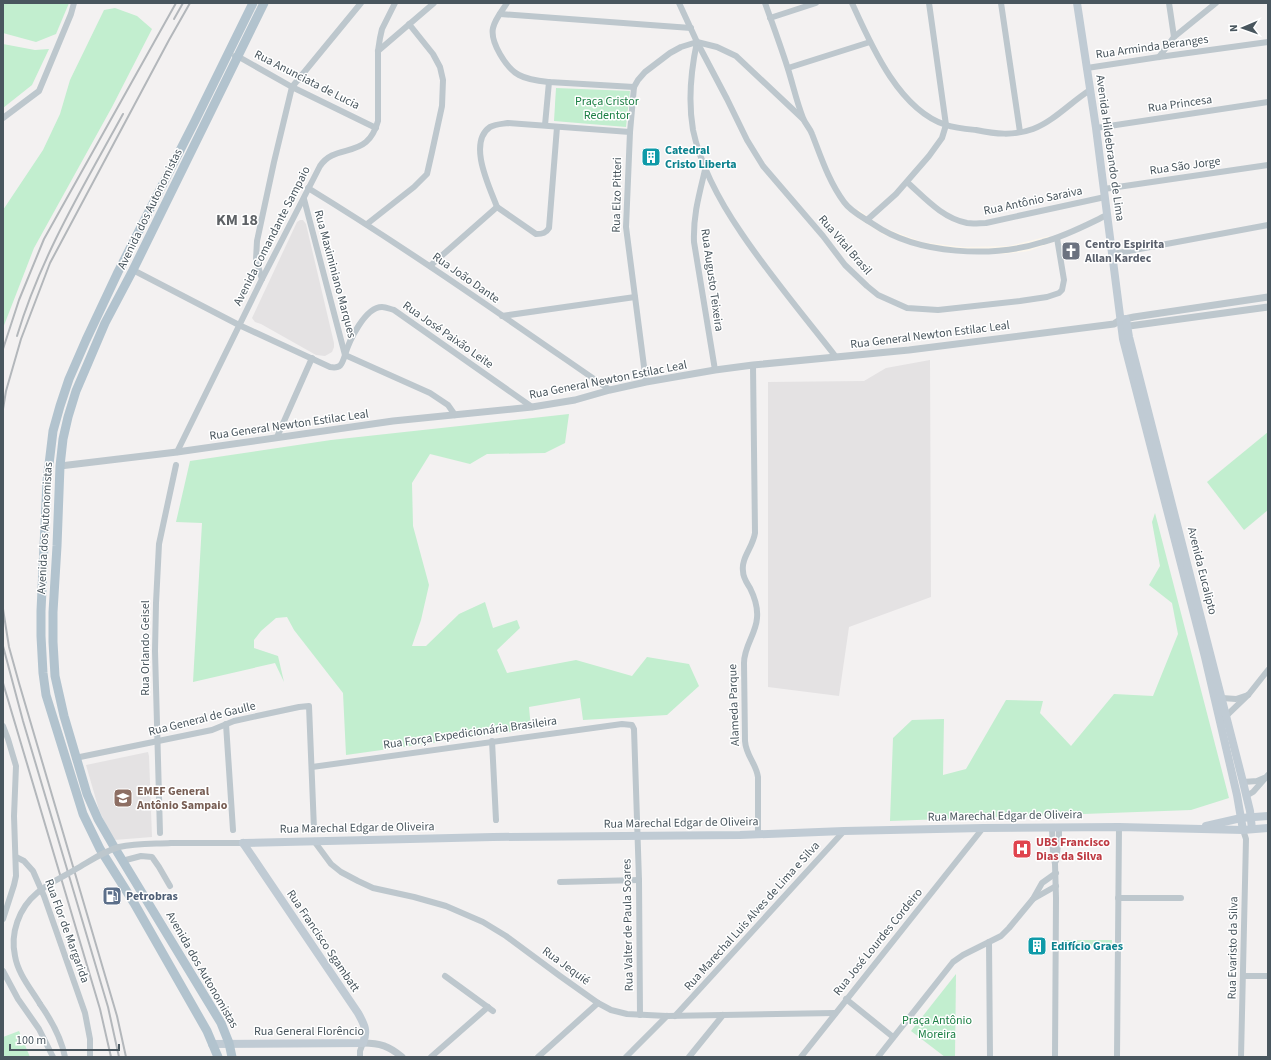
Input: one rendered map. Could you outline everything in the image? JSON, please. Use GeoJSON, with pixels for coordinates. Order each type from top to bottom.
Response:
{"type":"FeatureCollection","features":[{"type":"Feature","properties":{"kind":"main road","name":"Avenida dos Autonomistas"},"geometry":{"type":"LineString","coordinates":[[218,1057],[207,1031],[134,903],[100,849],[83,814],[46,695],[43,673],[41,611],[46,486],[53,431],[69,379],[89,333],[252,3]]}},
{"type":"Feature","properties":{"kind":"main road","name":"Avenida dos Autonomistas"},"geometry":{"type":"LineString","coordinates":[[232,1057],[230,1043],[221,1023],[122,861],[98,819],[87,794],[75,758],[55,676],[53,612],[60,466],[63,439],[76,391],[105,324],[239,57],[264,3]]}},
{"type":"Feature","properties":{"kind":"main road","name":"Avenida Hildebrando de Lima"},"geometry":{"type":"LineString","coordinates":[[1077,3],[1096,128],[1122,324]]}},
{"type":"Feature","properties":{"kind":"main road"},"geometry":{"type":"LineString","coordinates":[[129,252],[129,260],[133,270]]}},
{"type":"Feature","properties":{"kind":"main road","name":"Avenida Eucalipto"},"geometry":{"type":"LineString","coordinates":[[1122,324],[1222,698],[1223,719],[1243,830]]}},
{"type":"Feature","properties":{"kind":"main road","name":"Avenida Eucalipto"},"geometry":{"type":"LineString","coordinates":[[1122,324],[1123,339],[1204,657],[1243,782],[1252,829]]}},
{"type":"Feature","properties":{"kind":"main road","name":"Rua Marechal Edgar de Oliveira"},"geometry":{"type":"LineString","coordinates":[[1192,829],[1241,818],[1268,816]]}},
{"type":"Feature","properties":{"kind":"main road","name":"Rua Marechal Edgar de Oliveira"},"geometry":{"type":"LineString","coordinates":[[243,843],[758,834],[970,828],[1119,827],[1243,830],[1268,828]]}},
{"type":"Feature","properties":{"kind":"main road","name":"Rua Francisco Sgambatt"},"geometry":{"type":"LineString","coordinates":[[243,843],[358,1013],[364,1024],[366,1034],[363,1042]]}},
{"type":"Feature","properties":{"kind":"main road","name":"Rua General Florêncio"},"geometry":{"type":"LineString","coordinates":[[212,1044],[363,1042]]}},
{"type":"Feature","properties":{"kind":"street"},"geometry":{"type":"LineString","coordinates":[[3,118],[39,91],[71,14],[74,3]]}},
{"type":"Feature","properties":{"kind":"street"},"geometry":{"type":"LineString","coordinates":[[262,279],[256,260],[257,241],[292,87],[361,3]]}},
{"type":"Feature","properties":{"kind":"street"},"geometry":{"type":"LineString","coordinates":[[376,128],[378,121],[378,52],[381,34],[395,3]]}},
{"type":"Feature","properties":{"kind":"street"},"geometry":{"type":"LineString","coordinates":[[378,52],[434,3]]}},
{"type":"Feature","properties":{"kind":"street"},"geometry":{"type":"LineString","coordinates":[[507,3],[493,26],[493,41],[508,65],[518,75],[535,81],[634,87],[644,72],[670,53],[681,47],[696,42],[718,47],[736,56],[803,119],[811,132],[832,183],[848,207],[882,230],[897,237],[918,244],[951,250],[982,252],[1042,243],[1057,238],[1107,215]]}},
{"type":"Feature","properties":{"kind":"street","name":"Rua Vital Brasil"},"geometry":{"type":"LineString","coordinates":[[679,3],[696,42],[747,140],[763,166],[823,236],[845,265],[878,295],[907,308],[938,310],[967,308],[1047,297],[1059,293],[1064,286],[1057,238]]}},
{"type":"Feature","properties":{"kind":"street"},"geometry":{"type":"LineString","coordinates":[[765,3],[788,68],[803,119]]}},
{"type":"Feature","properties":{"kind":"street"},"geometry":{"type":"LineString","coordinates":[[770,18],[816,3]]}},
{"type":"Feature","properties":{"kind":"street"},"geometry":{"type":"LineString","coordinates":[[852,3],[870,42],[890,77],[907,98],[925,115],[946,126],[994,134],[1020,132],[1033,129],[1050,119],[1090,90]]}},
{"type":"Feature","properties":{"kind":"street"},"geometry":{"type":"LineString","coordinates":[[867,220],[894,197],[907,182],[942,138],[946,126],[929,3]]}},
{"type":"Feature","properties":{"kind":"street"},"geometry":{"type":"LineString","coordinates":[[1002,3],[1020,132]]}},
{"type":"Feature","properties":{"kind":"street"},"geometry":{"type":"LineString","coordinates":[[1169,3],[1174,37]]}},
{"type":"Feature","properties":{"kind":"street"},"geometry":{"type":"LineString","coordinates":[[1159,57],[1174,37],[1216,3]]}},
{"type":"Feature","properties":{"kind":"street"},"geometry":{"type":"LineString","coordinates":[[500,14],[691,28]]}},
{"type":"Feature","properties":{"kind":"street"},"geometry":{"type":"LineString","coordinates":[[367,224],[427,174],[442,106],[443,87],[440,67],[433,54],[409,24]]}},
{"type":"Feature","properties":{"kind":"street"},"geometry":{"type":"LineString","coordinates":[[696,42],[692,66],[691,104],[693,129],[705,170],[725,208],[747,242],[770,274],[836,357]]}},
{"type":"Feature","properties":{"kind":"street"},"geometry":{"type":"LineString","coordinates":[[788,68],[870,42]]}},
{"type":"Feature","properties":{"kind":"street","name":"Rua Arminda Beranges"},"geometry":{"type":"LineString","coordinates":[[1087,68],[1268,42]]}},
{"type":"Feature","properties":{"kind":"street","name":"Rua Anunciata de Lucia"},"geometry":{"type":"LineString","coordinates":[[227,56],[239,57],[292,87],[376,128]]}},
{"type":"Feature","properties":{"kind":"street"},"geometry":{"type":"LineString","coordinates":[[545,125],[549,82]]}},
{"type":"Feature","properties":{"kind":"street","name":"Rua Elzo Pitteri"},"geometry":{"type":"LineString","coordinates":[[634,87],[630,132],[626,227],[646,382]]}},
{"type":"Feature","properties":{"kind":"street","name":"Rua Princesa"},"geometry":{"type":"LineString","coordinates":[[1096,128],[1268,102]]}},
{"type":"Feature","properties":{"kind":"street"},"geometry":{"type":"LineString","coordinates":[[557,127],[549,228],[546,232],[536,234],[497,207],[479,149],[480,142],[489,128],[508,123],[630,132]]}},
{"type":"Feature","properties":{"kind":"street","name":"Avenida Comandante Sampaio"},"geometry":{"type":"LineString","coordinates":[[177,452],[262,279],[304,199],[314,175],[324,160],[366,142],[376,128]]}},
{"type":"Feature","properties":{"kind":"street","name":"Rua São Jorge"},"geometry":{"type":"LineString","coordinates":[[1105,193],[1268,165]]}},
{"type":"Feature","properties":{"kind":"street","name":"Rua Augusto Teixeira"},"geometry":{"type":"LineString","coordinates":[[705,170],[696,206],[693,226],[694,242],[715,370]]}},
{"type":"Feature","properties":{"kind":"street","name":"Rua Antônio Saraiva"},"geometry":{"type":"LineString","coordinates":[[907,182],[941,213],[956,220],[968,223],[986,223],[1105,193]]}},
{"type":"Feature","properties":{"kind":"street","name":"Rua João Dante"},"geometry":{"type":"LineString","coordinates":[[308,188],[367,224],[430,266],[610,390]]}},
{"type":"Feature","properties":{"kind":"street","name":"Rua Maximiniano Marques"},"geometry":{"type":"LineString","coordinates":[[304,199],[345,355]]}},
{"type":"Feature","properties":{"kind":"street"},"geometry":{"type":"LineString","coordinates":[[430,266],[497,207]]}},
{"type":"Feature","properties":{"kind":"street"},"geometry":{"type":"LineString","coordinates":[[1113,254],[1268,225]]}},
{"type":"Feature","properties":{"kind":"street"},"geometry":{"type":"LineString","coordinates":[[133,270],[239,325],[312,358],[277,437]]}},
{"type":"Feature","properties":{"kind":"street"},"geometry":{"type":"LineString","coordinates":[[502,316],[635,297]]}},
{"type":"Feature","properties":{"kind":"street","name":"Rua General Newton Estilac Leal"},"geometry":{"type":"LineString","coordinates":[[1122,324],[1268,297]]}},
{"type":"Feature","properties":{"kind":"street","name":"Rua José Paixão Leite"},"geometry":{"type":"LineString","coordinates":[[312,358],[334,368],[342,365],[350,341],[368,314],[374,308],[386,307],[394,310],[532,407]]}},
{"type":"Feature","properties":{"kind":"street","name":"Rua General Newton Estilac Leal"},"geometry":{"type":"LineString","coordinates":[[60,466],[177,452],[393,421],[532,407],[575,400],[646,382],[715,370],[909,350],[1268,307]]}},
{"type":"Feature","properties":{"kind":"street"},"geometry":{"type":"LineString","coordinates":[[345,355],[430,393],[448,406],[456,415]]}},
{"type":"Feature","properties":{"kind":"street","name":"Alameda Parque"},"geometry":{"type":"LineString","coordinates":[[753,365],[755,533],[742,568],[755,600],[757,614],[755,630],[745,651],[744,662],[745,741],[746,750],[756,769],[758,777],[758,834]]}},
{"type":"Feature","properties":{"kind":"street","name":"Rua Orlando Geisel"},"geometry":{"type":"LineString","coordinates":[[160,833],[155,651],[156,603],[159,544],[176,465]]}},
{"type":"Feature","properties":{"kind":"street"},"geometry":{"type":"LineString","coordinates":[[1223,719],[1249,694],[1268,670]]}},
{"type":"Feature","properties":{"kind":"street"},"geometry":{"type":"LineString","coordinates":[[1222,698],[1236,699],[1249,694]]}},
{"type":"Feature","properties":{"kind":"street","name":"Rua General de Gaulle"},"geometry":{"type":"LineString","coordinates":[[75,758],[212,730],[234,721],[309,706],[312,767]]}},
{"type":"Feature","properties":{"kind":"street"},"geometry":{"type":"LineString","coordinates":[[226,724],[232,830]]}},
{"type":"Feature","properties":{"kind":"street","name":"Rua Força Expedicionária Brasileira"},"geometry":{"type":"LineString","coordinates":[[312,767],[492,741],[622,724],[632,725]]}},
{"type":"Feature","properties":{"kind":"street","name":"Rua Valter de Paula Soares"},"geometry":{"type":"LineString","coordinates":[[632,725],[634,729],[639,880],[640,1015]]}},
{"type":"Feature","properties":{"kind":"street"},"geometry":{"type":"LineString","coordinates":[[3,726],[16,766],[14,816],[16,857],[15,882],[3,919]]}},
{"type":"Feature","properties":{"kind":"street"},"geometry":{"type":"LineString","coordinates":[[492,741],[496,820]]}},
{"type":"Feature","properties":{"kind":"street"},"geometry":{"type":"LineString","coordinates":[[312,767],[314,829]]}},
{"type":"Feature","properties":{"kind":"street"},"geometry":{"type":"LineString","coordinates":[[1243,782],[1257,781],[1267,777]]}},
{"type":"Feature","properties":{"kind":"street"},"geometry":{"type":"LineString","coordinates":[[1246,796],[1253,792],[1267,777]]}},
{"type":"Feature","properties":{"kind":"street"},"geometry":{"type":"LineString","coordinates":[[1117,1057],[1119,827]]}},
{"type":"Feature","properties":{"kind":"street"},"geometry":{"type":"LineString","coordinates":[[970,828],[973,840]]}},
{"type":"Feature","properties":{"kind":"street","name":"Rua José Lourdes Cordeiro"},"geometry":{"type":"LineString","coordinates":[[801,1057],[983,828]]}},
{"type":"Feature","properties":{"kind":"street"},"geometry":{"type":"LineString","coordinates":[[1055,828],[1053,853],[1056,873],[1055,1057]]}},
{"type":"Feature","properties":{"kind":"street","name":"Rua Evaristo da Silva"},"geometry":{"type":"LineString","coordinates":[[1246,839],[1252,829]]}},
{"type":"Feature","properties":{"kind":"street","name":"Rua Evaristo da Silva"},"geometry":{"type":"LineString","coordinates":[[1241,1057],[1246,839],[1243,830]]}},
{"type":"Feature","properties":{"kind":"street","name":"Rua Marechal Luis Alves de Lima e Silva"},"geometry":{"type":"LineString","coordinates":[[675,1016],[844,831]]}},
{"type":"Feature","properties":{"kind":"street","name":"Rua Jequié"},"geometry":{"type":"LineString","coordinates":[[314,841],[331,864],[341,872],[374,888],[446,906],[483,922],[506,936],[598,1003],[620,1013],[667,1016],[835,1013]]}},
{"type":"Feature","properties":{"kind":"street","name":"Rua Marechal Edgar de Oliveira"},"geometry":{"type":"LineString","coordinates":[[65,1057],[58,1032],[21,973],[16,962],[14,938],[16,925],[20,914],[28,902],[42,889],[108,851],[129,846],[171,843],[243,843]]}},
{"type":"Feature","properties":{"kind":"street"},"geometry":{"type":"LineString","coordinates":[[122,861],[141,856],[152,857],[160,867],[170,886]]}},
{"type":"Feature","properties":{"kind":"street","name":"Rua Flor de Margarida"},"geometry":{"type":"LineString","coordinates":[[16,857],[24,861],[31,868],[41,889],[85,1013],[90,1039],[90,1057]]}},
{"type":"Feature","properties":{"kind":"street"},"geometry":{"type":"LineString","coordinates":[[878,1057],[954,962],[963,955],[1001,936],[1033,899],[1042,883],[1056,873]]}},
{"type":"Feature","properties":{"kind":"street"},"geometry":{"type":"LineString","coordinates":[[560,882],[639,880]]}},
{"type":"Feature","properties":{"kind":"street"},"geometry":{"type":"LineString","coordinates":[[1033,899],[1056,886]]}},
{"type":"Feature","properties":{"kind":"street"},"geometry":{"type":"LineString","coordinates":[[1118,898],[1181,898]]}},
{"type":"Feature","properties":{"kind":"street"},"geometry":{"type":"LineString","coordinates":[[989,942],[990,1057]]}},
{"type":"Feature","properties":{"kind":"street"},"geometry":{"type":"LineString","coordinates":[[3,971],[18,999],[39,1029],[53,1057]]}},
{"type":"Feature","properties":{"kind":"street"},"geometry":{"type":"LineString","coordinates":[[431,1057],[490,1009],[445,976]]}},
{"type":"Feature","properties":{"kind":"street"},"geometry":{"type":"LineString","coordinates":[[1243,976],[1268,976]]}},
{"type":"Feature","properties":{"kind":"street"},"geometry":{"type":"LineString","coordinates":[[846,999],[893,1037]]}},
{"type":"Feature","properties":{"kind":"street"},"geometry":{"type":"LineString","coordinates":[[538,1057],[598,1003]]}},
{"type":"Feature","properties":{"kind":"street"},"geometry":{"type":"LineString","coordinates":[[689,1057],[723,1015]]}},
{"type":"Feature","properties":{"kind":"street"},"geometry":{"type":"LineString","coordinates":[[626,1057],[667,1016]]}},
{"type":"Feature","properties":{"kind":"street","name":"Rua Francisco Sgambatt"},"geometry":{"type":"LineString","coordinates":[[360,1057],[363,1042]]}},
{"type":"Feature","properties":{"kind":"street","name":"Rua General Florêncio"},"geometry":{"type":"LineString","coordinates":[[363,1042],[376,1042],[388,1047],[402,1057]]}},
{"type":"Feature","properties":{"kind":"shaded area"},"geometry":{"type":"Polygon","coordinates":[[[858,209],[880,226],[922,242],[963,247],[1009,246],[1049,236],[1053,242],[1029,251],[1005,254],[967,254],[921,248],[884,235],[853,215],[858,209]]]}},
{"type":"Feature","properties":{"kind":"shaded area"},"geometry":{"type":"Polygon","coordinates":[[[303,220],[306,224],[334,343],[332,352],[325,356],[316,355],[255,322],[252,318],[297,222],[303,220]]]}},
{"type":"Feature","properties":{"kind":"shaded area"},"geometry":{"type":"Polygon","coordinates":[[[930,360],[931,597],[849,627],[839,696],[768,687],[768,382],[864,381],[886,368],[930,360]]]}},
{"type":"Feature","properties":{"kind":"shaded area","name":"EMEF General Antônio Sampaio"},"geometry":{"type":"Polygon","coordinates":[[[148,752],[152,837],[114,840],[99,810],[86,765],[148,752]]]}},
{"type":"Feature","properties":{"kind":"green space"},"geometry":{"type":"Polygon","coordinates":[[[3,3],[69,3],[56,34],[36,42],[3,33],[3,3]]]}},
{"type":"Feature","properties":{"kind":"green space"},"geometry":{"type":"Polygon","coordinates":[[[115,8],[137,16],[152,29],[112,107],[34,248],[3,328],[3,210],[43,150],[60,114],[70,80],[104,10],[115,8]]]}},
{"type":"Feature","properties":{"kind":"green space"},"geometry":{"type":"Polygon","coordinates":[[[3,44],[35,50],[49,49],[32,85],[3,108],[3,44]]]}},
{"type":"Feature","properties":{"kind":"green space","name":"Praça Cristor Redentor"},"geometry":{"type":"Polygon","coordinates":[[[556,88],[630,91],[626,127],[554,121],[556,88]]]}},
{"type":"Feature","properties":{"kind":"green space"},"geometry":{"type":"Polygon","coordinates":[[[569,414],[565,443],[545,453],[487,454],[470,464],[430,454],[412,483],[413,526],[429,585],[421,620],[412,646],[426,646],[459,614],[485,602],[493,628],[517,620],[520,628],[497,650],[507,673],[576,660],[632,676],[647,657],[689,664],[699,686],[667,715],[583,720],[580,698],[529,707],[531,729],[346,755],[343,693],[294,630],[287,617],[276,618],[261,631],[254,640],[254,648],[278,656],[284,682],[275,663],[193,682],[202,523],[176,522],[190,461],[331,440],[569,414]]]}},
{"type":"Feature","properties":{"kind":"green space"},"geometry":{"type":"Polygon","coordinates":[[[1268,432],[1268,510],[1244,530],[1207,482],[1268,432]]]}},
{"type":"Feature","properties":{"kind":"green space"},"geometry":{"type":"Polygon","coordinates":[[[1155,513],[1229,798],[1191,810],[890,821],[893,738],[912,720],[944,719],[943,775],[966,769],[1006,700],[1043,701],[1040,713],[1071,746],[1114,694],[1153,696],[1178,634],[1172,603],[1149,585],[1160,566],[1152,522],[1155,513]]]}},
{"type":"Feature","properties":{"kind":"green space"},"geometry":{"type":"Polygon","coordinates":[[[1064,940],[1112,940],[1112,946],[1064,946],[1064,940]]]}},
{"type":"Feature","properties":{"kind":"green space","name":"Praça Antônio Moreira"},"geometry":{"type":"Polygon","coordinates":[[[956,974],[955,1057],[945,1057],[911,1031],[956,974]]]}},
{"type":"Feature","properties":{"kind":"green space"},"geometry":{"type":"Polygon","coordinates":[[[19,1031],[30,1057],[3,1057],[3,1037],[19,1031]]]}},
{"type":"Feature","properties":{"kind":"railway"},"geometry":{"type":"LineString","coordinates":[[3,349],[19,300],[44,239],[176,3]]}},
{"type":"Feature","properties":{"kind":"railway"},"geometry":{"type":"LineString","coordinates":[[174,19],[183,3]]}},
{"type":"Feature","properties":{"kind":"railway"},"geometry":{"type":"LineString","coordinates":[[3,409],[6,391],[21,339],[50,263],[190,3]]}},
{"type":"Feature","properties":{"kind":"railway"},"geometry":{"type":"LineString","coordinates":[[17,336],[38,278],[64,222],[123,114]]}},
{"type":"Feature","properties":{"kind":"railway"},"geometry":{"type":"LineString","coordinates":[[3,609],[9,647],[117,1016],[126,1057]]}},
{"type":"Feature","properties":{"kind":"railway"},"geometry":{"type":"LineString","coordinates":[[3,646],[23,721],[108,1007],[119,1057]]}},
{"type":"Feature","properties":{"kind":"railway"},"geometry":{"type":"LineString","coordinates":[[3,683],[100,1009],[111,1057]]}},
{"type":"Feature","properties":{"kind":"place","name":"Catedral Cristo Liberta"},"geometry":{"type":"Point","coordinates":[651,157]}},
{"type":"Feature","properties":{"kind":"place","name":"Centro Espirita Allan Kardec"},"geometry":{"type":"Point","coordinates":[1071,251]}},
{"type":"Feature","properties":{"kind":"place","name":"EMEF General Antônio Sampaio"},"geometry":{"type":"Point","coordinates":[123,798]}},
{"type":"Feature","properties":{"kind":"place","name":"UBS Francisco Dias da Silva"},"geometry":{"type":"Point","coordinates":[1022,849]}},
{"type":"Feature","properties":{"kind":"place","name":"Petrobras"},"geometry":{"type":"Point","coordinates":[112,896]}},
{"type":"Feature","properties":{"kind":"place","name":"Edifício Graes"},"geometry":{"type":"Point","coordinates":[1037,946]}},
{"type":"Feature","properties":{"kind":"district","name":"KM 18"},"geometry":{"type":"Point","coordinates":[237,220]}}]}
